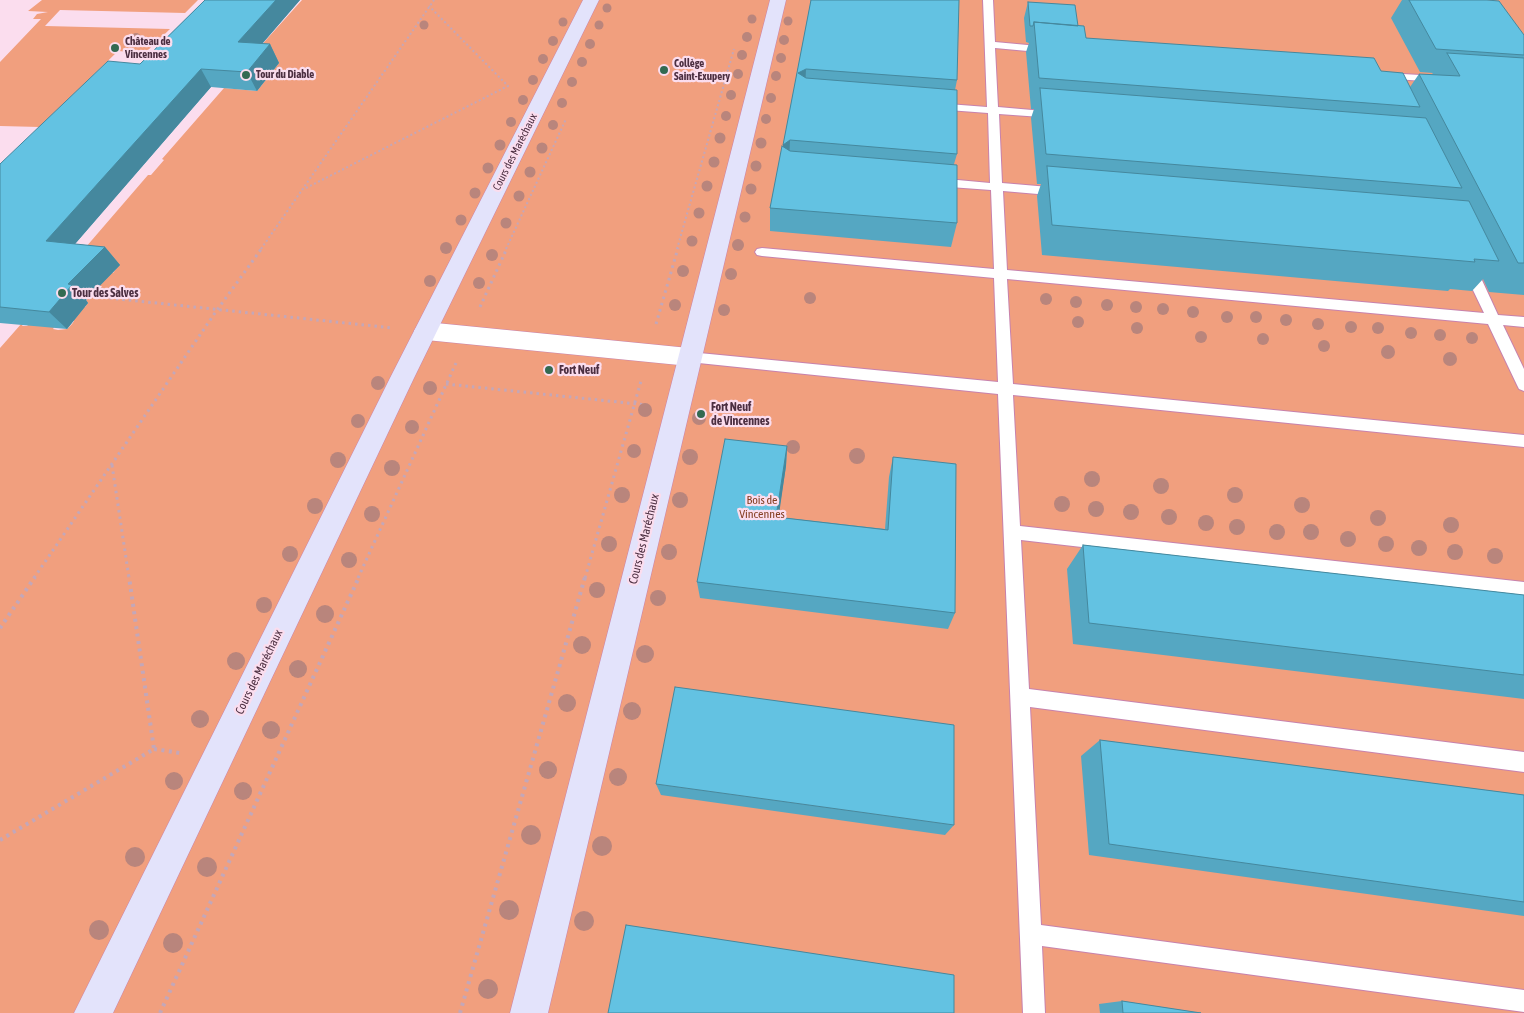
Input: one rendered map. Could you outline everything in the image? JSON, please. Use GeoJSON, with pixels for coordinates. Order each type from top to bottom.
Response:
{"type":"FeatureCollection","features":[{"type":"Feature","properties":{"kind":"street","name":"Cours des Maréchaux"},"geometry":{"type":"LineString","coordinates":[[93,1013],[426,331],[591,0]]}},
{"type":"Feature","properties":{"kind":"street","name":"Cours des Maréchaux"},"geometry":{"type":"LineString","coordinates":[[529,1013],[778,0]]}},
{"type":"Feature","properties":{"kind":"street"},"geometry":{"type":"LineString","coordinates":[[426,331],[689,356]]}},
{"type":"Feature","properties":{"kind":"lane"},"geometry":{"type":"LineString","coordinates":[[988,0],[1034,1013]]}},
{"type":"Feature","properties":{"kind":"lane"},"geometry":{"type":"LineString","coordinates":[[991,46],[1060,51]]}},
{"type":"Feature","properties":{"kind":"lane"},"geometry":{"type":"LineString","coordinates":[[1385,92],[1376,75],[1445,80]]}},
{"type":"Feature","properties":{"kind":"lane"},"geometry":{"type":"LineString","coordinates":[[924,105],[1063,115]]}},
{"type":"Feature","properties":{"kind":"lane"},"geometry":{"type":"LineString","coordinates":[[928,181],[1076,193]]}},
{"type":"Feature","properties":{"kind":"lane"},"geometry":{"type":"LineString","coordinates":[[1462,251],[1524,385]]}},
{"type":"Feature","properties":{"kind":"lane"},"geometry":{"type":"LineString","coordinates":[[762,252],[1524,322]]}},
{"type":"Feature","properties":{"kind":"lane"},"geometry":{"type":"LineString","coordinates":[[689,356],[1524,441]]}},
{"type":"Feature","properties":{"kind":"lane"},"geometry":{"type":"LineString","coordinates":[[1012,532],[1524,590]]}},
{"type":"Feature","properties":{"kind":"lane"},"geometry":{"type":"LineString","coordinates":[[1020,697],[1524,762]]}},
{"type":"Feature","properties":{"kind":"lane"},"geometry":{"type":"LineString","coordinates":[[1030,934],[1524,1001]]}},
{"type":"Feature","properties":{"kind":"path"},"geometry":{"type":"LineString","coordinates":[[0,628],[216,310],[248,270],[434,0]]}},
{"type":"Feature","properties":{"kind":"path"},"geometry":{"type":"LineString","coordinates":[[303,189],[508,86],[429,6]]}},
{"type":"Feature","properties":{"kind":"path"},"geometry":{"type":"LineString","coordinates":[[656,324],[735,48]]}},
{"type":"Feature","properties":{"kind":"path"},"geometry":{"type":"LineString","coordinates":[[480,308],[566,118]]}},
{"type":"Feature","properties":{"kind":"path"},"geometry":{"type":"LineString","coordinates":[[90,296],[426,331]]}},
{"type":"Feature","properties":{"kind":"path"},"geometry":{"type":"LineString","coordinates":[[160,1013],[455,364]]}},
{"type":"Feature","properties":{"kind":"path"},"geometry":{"type":"LineString","coordinates":[[460,1013],[640,381]]}},
{"type":"Feature","properties":{"kind":"path"},"geometry":{"type":"LineString","coordinates":[[446,384],[655,406]]}},
{"type":"Feature","properties":{"kind":"path"},"geometry":{"type":"LineString","coordinates":[[0,840],[154,748],[112,464]]}},
{"type":"Feature","properties":{"kind":"green space"},"geometry":{"type":"Polygon","coordinates":[[[42,0],[198,0],[185,13],[60,10],[45,26],[170,29],[145,53],[118,51],[40,127],[0,126],[0,62],[41,19],[33,19],[37,14],[48,12],[28,11],[42,0]]]}},
{"type":"Feature","properties":{"kind":"green space","name":"Bois de Vincennes"},"geometry":{"type":"Polygon","coordinates":[[[302,0],[1524,0],[1524,1013],[0,1013],[0,348],[22,323],[24,323],[22,326],[27,326],[30,323],[55,326],[53,329],[58,330],[67,329],[72,324],[74,321],[71,319],[81,307],[85,307],[88,303],[85,302],[95,290],[99,290],[102,286],[99,286],[110,272],[113,273],[116,269],[73,262],[148,175],[151,175],[164,160],[162,159],[224,88],[257,91],[279,63],[248,60],[302,0]]]}},
{"type":"Feature","properties":{"kind":"building"},"geometry":{"type":"Polygon","coordinates":[[[205,0],[276,0],[238,42],[270,44],[247,72],[201,69],[46,241],[105,247],[68,284],[72,285],[49,312],[0,307],[0,164],[108,61],[140,64],[205,0]]]}},
{"type":"Feature","properties":{"kind":"building"},"geometry":{"type":"Polygon","coordinates":[[[811,0],[959,0],[957,80],[806,69],[798,73],[806,78],[957,90],[957,154],[790,140],[783,145],[811,0]]]}},
{"type":"Feature","properties":{"kind":"building"},"geometry":{"type":"Polygon","coordinates":[[[1409,0],[1499,1],[1524,35],[1524,55],[1436,49],[1409,0]]]}},
{"type":"Feature","properties":{"kind":"building"},"geometry":{"type":"Polygon","coordinates":[[[1028,2],[1075,5],[1078,26],[1034,22],[1033,26],[1030,26],[1028,2]]]}},
{"type":"Feature","properties":{"kind":"building"},"geometry":{"type":"Polygon","coordinates":[[[1034,22],[1084,26],[1086,38],[1374,58],[1381,71],[1403,73],[1420,107],[1039,78],[1034,22]]]}},
{"type":"Feature","properties":{"kind":"building"},"geometry":{"type":"Polygon","coordinates":[[[1447,53],[1524,58],[1524,263],[1518,263],[1419,74],[1460,76],[1447,53]]]}},
{"type":"Feature","properties":{"kind":"building"},"geometry":{"type":"Polygon","coordinates":[[[1040,88],[1426,118],[1462,188],[1046,154],[1040,88]]]}},
{"type":"Feature","properties":{"kind":"building"},"geometry":{"type":"Polygon","coordinates":[[[782,146],[790,151],[957,165],[957,223],[770,208],[782,146]]]}},
{"type":"Feature","properties":{"kind":"building"},"geometry":{"type":"Polygon","coordinates":[[[1047,166],[1469,201],[1499,261],[1474,259],[1475,262],[1052,225],[1047,166]]]}},
{"type":"Feature","properties":{"kind":"building"},"geometry":{"type":"Polygon","coordinates":[[[725,439],[787,446],[776,517],[888,530],[893,457],[956,464],[955,613],[697,582],[725,439]]]}},
{"type":"Feature","properties":{"kind":"building"},"geometry":{"type":"Polygon","coordinates":[[[1083,545],[1524,595],[1524,675],[1089,623],[1083,545]]]}},
{"type":"Feature","properties":{"kind":"building"},"geometry":{"type":"Polygon","coordinates":[[[675,687],[954,725],[954,825],[656,784],[675,687]]]}},
{"type":"Feature","properties":{"kind":"building"},"geometry":{"type":"Polygon","coordinates":[[[1100,740],[1524,795],[1524,902],[1109,844],[1100,740]]]}},
{"type":"Feature","properties":{"kind":"building"},"geometry":{"type":"Polygon","coordinates":[[[626,925],[954,975],[954,1013],[608,1013],[626,925]]]}},
{"type":"Feature","properties":{"kind":"building"},"geometry":{"type":"Polygon","coordinates":[[[1122,1001],[1201,1013],[1123,1013],[1122,1001]]]}},
{"type":"Feature","properties":{"kind":"place","name":"Château de Vincennes"},"geometry":{"type":"Point","coordinates":[115,48]}},
{"type":"Feature","properties":{"kind":"place","name":"Collège Saint-Exupery"},"geometry":{"type":"Point","coordinates":[664,70]}},
{"type":"Feature","properties":{"kind":"place","name":"Tour du Diable"},"geometry":{"type":"Point","coordinates":[246,75]}},
{"type":"Feature","properties":{"kind":"place","name":"Tour des Salves"},"geometry":{"type":"Point","coordinates":[62,293]}},
{"type":"Feature","properties":{"kind":"place","name":"Fort Neuf"},"geometry":{"type":"Point","coordinates":[549,370]}},
{"type":"Feature","properties":{"kind":"place","name":"Fort Neuf de Vincennes"},"geometry":{"type":"Point","coordinates":[701,414]}}]}
